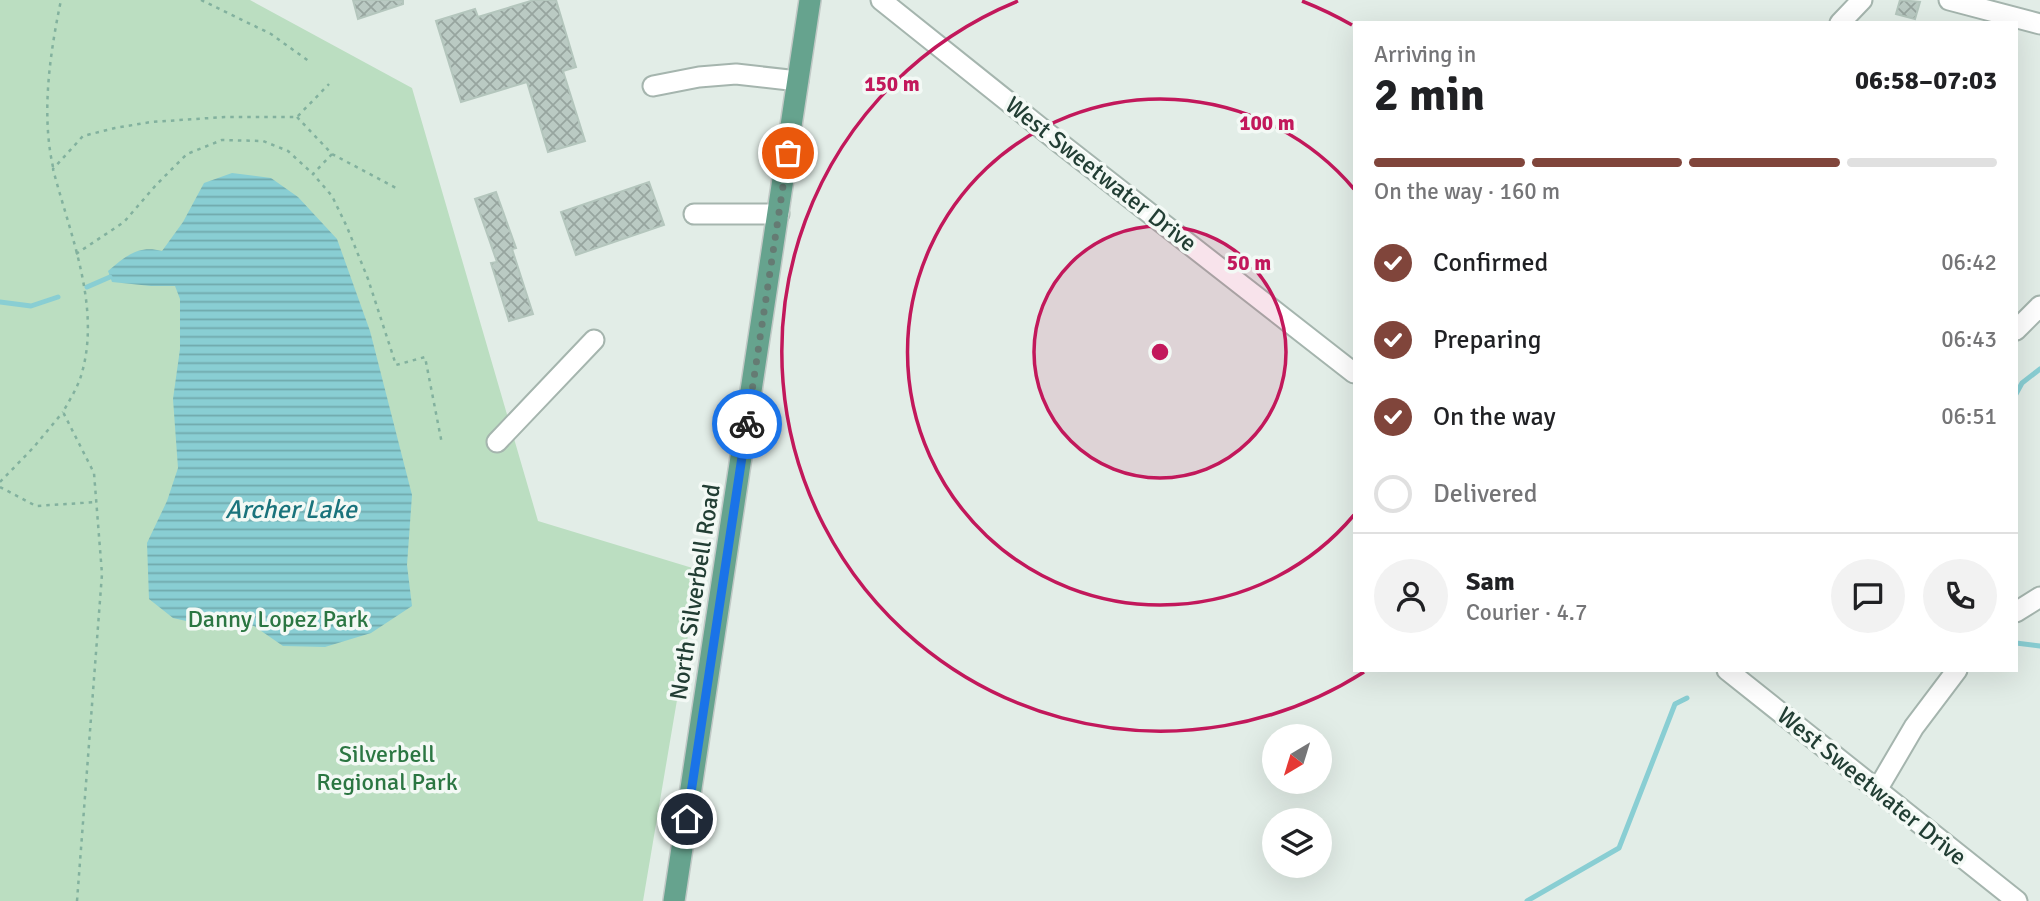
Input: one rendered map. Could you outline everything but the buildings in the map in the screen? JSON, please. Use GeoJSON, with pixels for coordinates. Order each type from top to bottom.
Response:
{"type":"FeatureCollection","features":[{"type":"Feature","properties":{"kind":"main road","name":"North Silverbell Road"},"geometry":{"type":"LineString","coordinates":[[674,901],[810,0]]}},
{"type":"Feature","properties":{"kind":"street","name":"West Sweetwater Drive"},"geometry":{"type":"LineString","coordinates":[[881,0],[1353,372]]}},
{"type":"Feature","properties":{"kind":"street"},"geometry":{"type":"LineString","coordinates":[[1842,21],[1862,0]]}},
{"type":"Feature","properties":{"kind":"street"},"geometry":{"type":"LineString","coordinates":[[1949,0],[2040,24]]}},
{"type":"Feature","properties":{"kind":"street"},"geometry":{"type":"LineString","coordinates":[[653,86],[699,77],[736,75],[797,81]]}},
{"type":"Feature","properties":{"kind":"street"},"geometry":{"type":"LineString","coordinates":[[694,214],[779,214]]}},
{"type":"Feature","properties":{"kind":"street"},"geometry":{"type":"LineString","coordinates":[[2018,328],[2040,306]]}},
{"type":"Feature","properties":{"kind":"street"},"geometry":{"type":"LineString","coordinates":[[497,442],[594,340]]}},
{"type":"Feature","properties":{"kind":"street"},"geometry":{"type":"LineString","coordinates":[[2018,611],[2040,597]]}},
{"type":"Feature","properties":{"kind":"street","name":"West Sweetwater Drive"},"geometry":{"type":"LineString","coordinates":[[1730,672],[2017,901]]}},
{"type":"Feature","properties":{"kind":"street"},"geometry":{"type":"LineString","coordinates":[[1877,790],[1914,727],[1955,672]]}},
{"type":"Feature","properties":{"kind":"path"},"geometry":{"type":"LineString","coordinates":[[0,482],[63,412],[80,379],[86,347],[86,297],[48,145],[50,71],[61,0]]}},
{"type":"Feature","properties":{"kind":"path"},"geometry":{"type":"LineString","coordinates":[[201,0],[271,34],[310,62]]}},
{"type":"Feature","properties":{"kind":"path"},"geometry":{"type":"LineString","coordinates":[[53,169],[83,136],[151,122],[225,117],[297,117],[329,84]]}},
{"type":"Feature","properties":{"kind":"path"},"geometry":{"type":"LineString","coordinates":[[297,117],[332,155],[398,189]]}},
{"type":"Feature","properties":{"kind":"path"},"geometry":{"type":"LineString","coordinates":[[76,254],[124,222],[187,154],[222,140],[263,141],[288,151],[332,195],[368,279],[396,365],[425,357],[442,444]]}},
{"type":"Feature","properties":{"kind":"path"},"geometry":{"type":"LineString","coordinates":[[313,174],[332,155]]}},
{"type":"Feature","properties":{"kind":"path"},"geometry":{"type":"LineString","coordinates":[[63,412],[94,473],[102,574],[77,901]]}},
{"type":"Feature","properties":{"kind":"path"},"geometry":{"type":"LineString","coordinates":[[0,487],[36,506],[97,502]]}},
{"type":"Feature","properties":{"kind":"green space","name":"Danny Lopez Park"},"geometry":{"type":"Polygon","coordinates":[[[0,0],[250,0],[412,88],[538,521],[699,570],[643,901],[0,901],[0,0]]]}},
{"type":"Feature","properties":{"kind":"water","name":"Archer Lake"},"geometry":{"type":"Polygon","coordinates":[[[232,173],[271,178],[298,197],[337,239],[370,331],[412,495],[407,565],[412,606],[371,633],[325,647],[283,646],[254,626],[199,624],[173,618],[149,599],[147,543],[167,501],[178,468],[173,399],[180,349],[180,299],[175,286],[112,282],[108,271],[127,256],[139,251],[162,251],[183,222],[204,183],[232,173]]]}},
{"type":"Feature","properties":{"kind":"waterway"},"geometry":{"type":"LineString","coordinates":[[87,287],[110,277]]}},
{"type":"Feature","properties":{"kind":"waterway"},"geometry":{"type":"LineString","coordinates":[[0,302],[31,306],[58,297]]}},
{"type":"Feature","properties":{"kind":"waterway"},"geometry":{"type":"LineString","coordinates":[[2018,390],[2022,383],[2040,369]]}},
{"type":"Feature","properties":{"kind":"waterway"},"geometry":{"type":"LineString","coordinates":[[2018,643],[2040,646]]}},
{"type":"Feature","properties":{"kind":"waterway"},"geometry":{"type":"LineString","coordinates":[[1527,901],[1619,848],[1675,704],[1687,698]]}},
{"type":"Feature","properties":{"kind":"way so far"},"geometry":{"type":"LineString","coordinates":[[747,424],[788,153]]}},
{"type":"Feature","properties":{"kind":"route"},"geometry":{"type":"LineString","coordinates":[[687,819],[747,424]]}},
{"type":"Feature","properties":{"kind":"park label","name":"Silverbell Regional Park"},"geometry":{"type":"Point","coordinates":[387,768]}}]}
